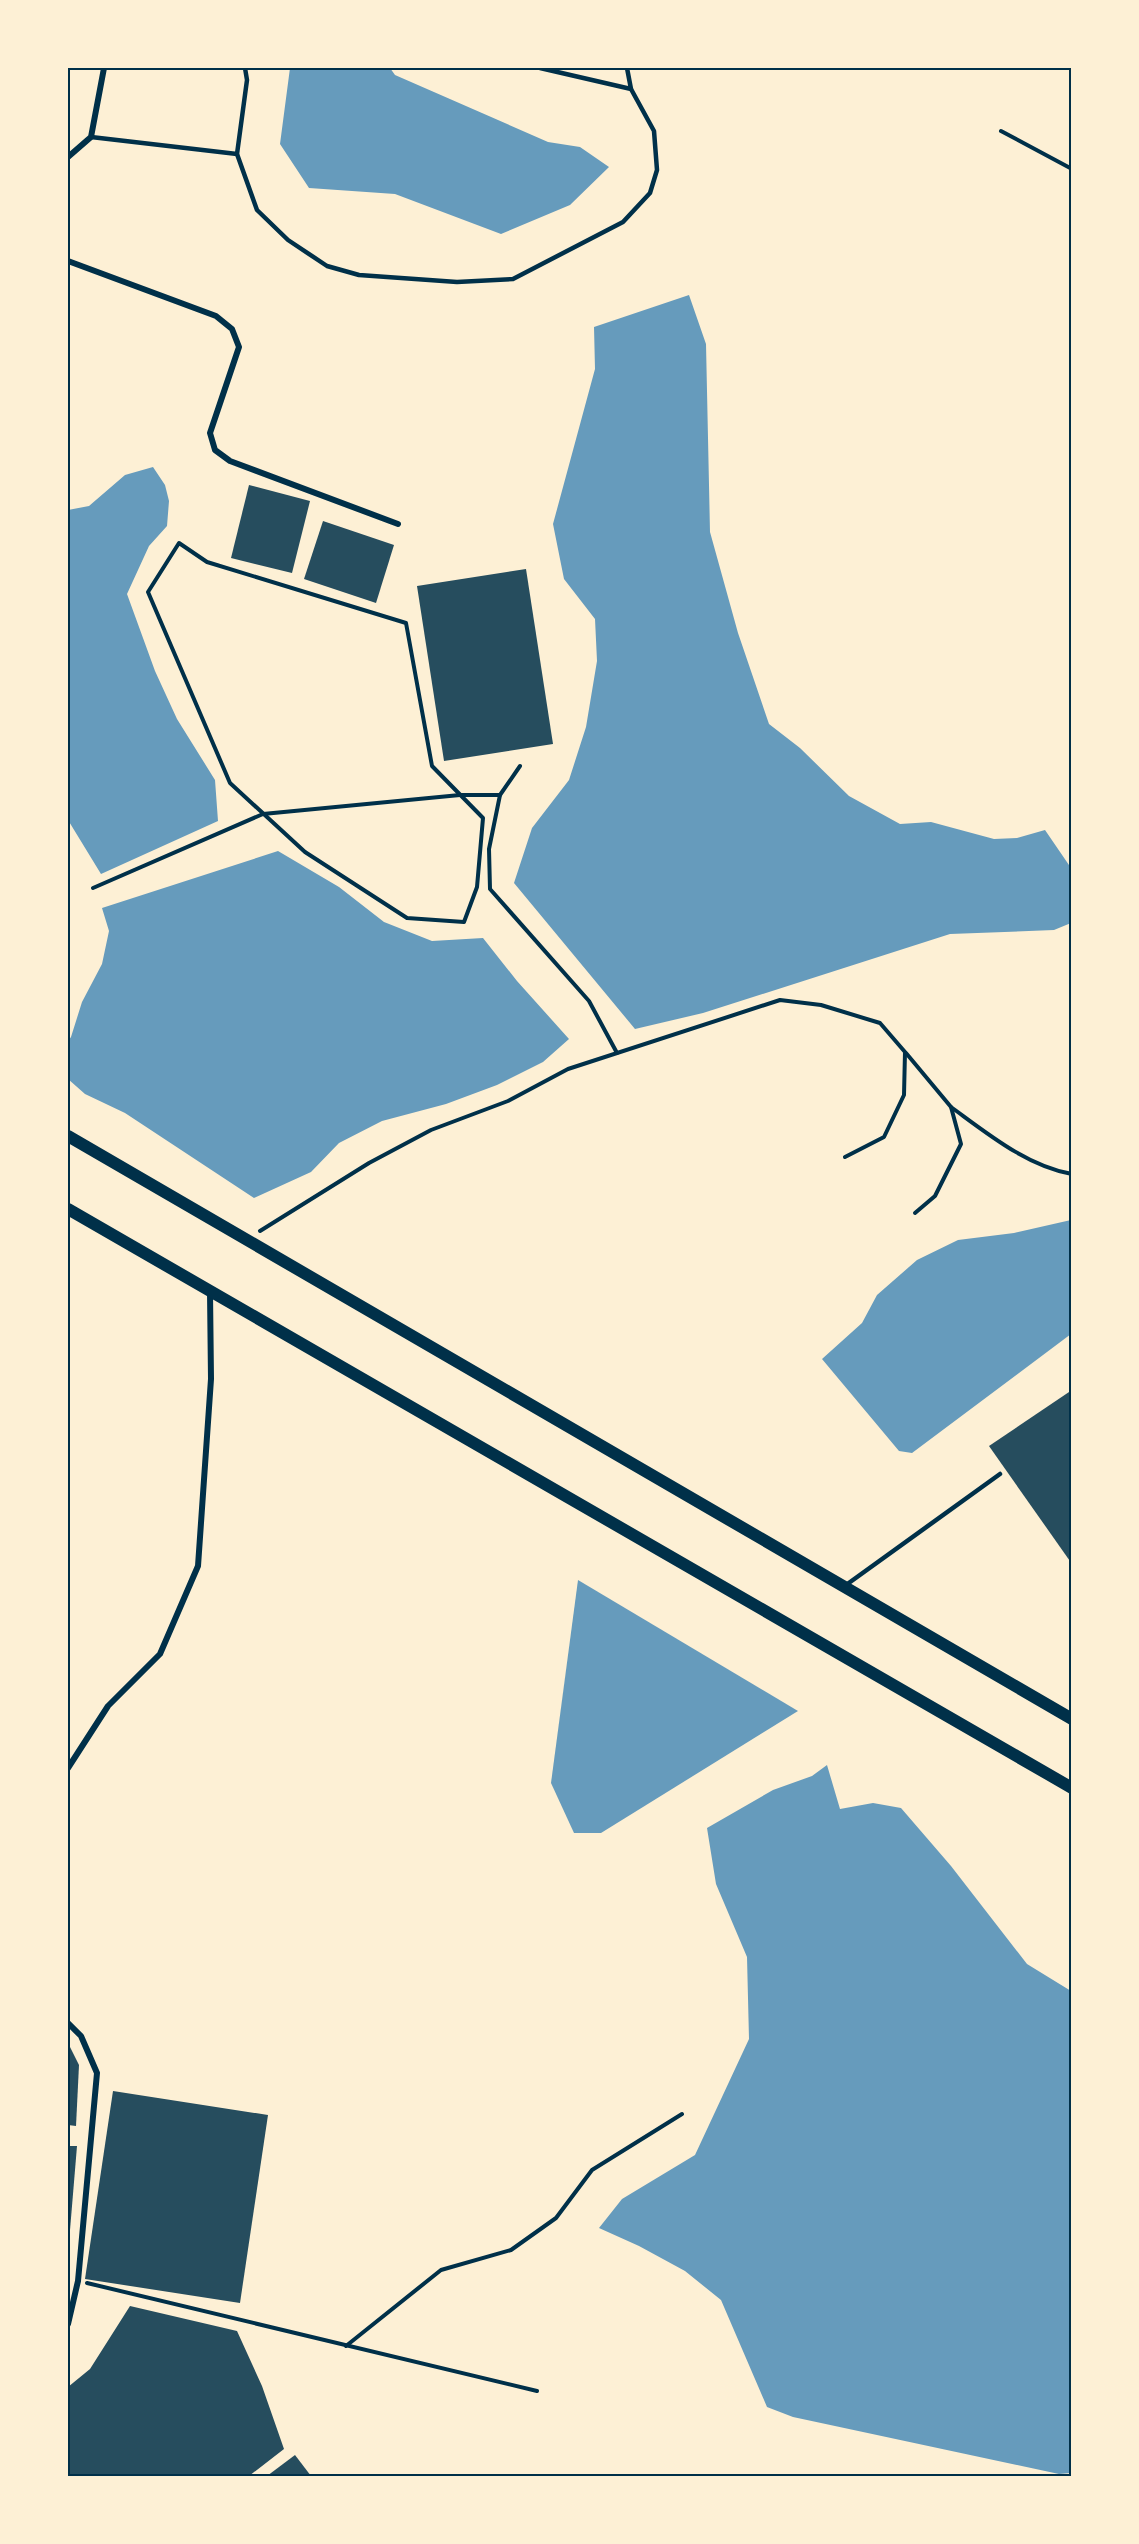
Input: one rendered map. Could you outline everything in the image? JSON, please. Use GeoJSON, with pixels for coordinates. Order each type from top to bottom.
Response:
{"type":"FeatureCollection","features":[{"type":"Feature","properties":{"kind":"main road"},"geometry":{"type":"LineString","coordinates":[[68,1136],[1071,1719]]}},
{"type":"Feature","properties":{"kind":"main road"},"geometry":{"type":"LineString","coordinates":[[68,1209],[1071,1788]]}},
{"type":"Feature","properties":{"kind":"street"},"geometry":{"type":"LineString","coordinates":[[68,157],[91,137],[104,68]]}},
{"type":"Feature","properties":{"kind":"street"},"geometry":{"type":"LineString","coordinates":[[68,261],[216,316],[232,329],[239,347],[210,433],[215,450],[230,461],[398,524]]}},
{"type":"Feature","properties":{"kind":"street"},"geometry":{"type":"LineString","coordinates":[[68,1768],[108,1706],[160,1654],[198,1566],[211,1379],[210,1292]]}},
{"type":"Feature","properties":{"kind":"street"},"geometry":{"type":"LineString","coordinates":[[68,2023],[81,2036],[97,2073],[78,2281],[68,2324]]}},
{"type":"Feature","properties":{"kind":"lane"},"geometry":{"type":"LineString","coordinates":[[245,68],[248,80],[237,154],[257,210],[288,240],[327,266],[359,275],[457,282],[513,279],[622,222],[650,193],[657,170],[654,131],[632,89],[627,68]]}},
{"type":"Feature","properties":{"kind":"lane"},"geometry":{"type":"LineString","coordinates":[[540,68],[632,89]]}},
{"type":"Feature","properties":{"kind":"lane"},"geometry":{"type":"LineString","coordinates":[[91,137],[237,154]]}},
{"type":"Feature","properties":{"kind":"lane"},"geometry":{"type":"LineString","coordinates":[[844,1586],[1000,1474]]}},
{"type":"Feature","properties":{"kind":"path"},"geometry":{"type":"LineString","coordinates":[[1001,130],[1071,169]]}},
{"type":"Feature","properties":{"kind":"path"},"geometry":{"type":"LineString","coordinates":[[179,543],[207,562],[406,623],[432,766],[483,818],[477,887],[464,922],[407,918],[305,852],[263,814],[230,783],[148,592],[179,543]]}},
{"type":"Feature","properties":{"kind":"path"},"geometry":{"type":"LineString","coordinates":[[520,766],[500,795],[489,849],[490,889],[589,1001],[617,1053]]}},
{"type":"Feature","properties":{"kind":"path"},"geometry":{"type":"LineString","coordinates":[[93,888],[263,814],[460,795],[500,795]]}},
{"type":"Feature","properties":{"kind":"path"},"geometry":{"type":"LineString","coordinates":[[246,1240],[369,1163],[431,1130],[508,1101],[568,1069],[780,1000],[821,1005],[880,1023],[951,1107],[1002,1144],[1052,1171],[1071,1174]]}},
{"type":"Feature","properties":{"kind":"path"},"geometry":{"type":"LineString","coordinates":[[845,1157],[884,1137],[904,1095],[905,1052]]}},
{"type":"Feature","properties":{"kind":"path"},"geometry":{"type":"LineString","coordinates":[[915,1213],[935,1196],[961,1144],[951,1107]]}},
{"type":"Feature","properties":{"kind":"path"},"geometry":{"type":"LineString","coordinates":[[346,2347],[441,2270],[512,2250],[556,2218],[592,2170],[682,2114]]}},
{"type":"Feature","properties":{"kind":"path"},"geometry":{"type":"LineString","coordinates":[[78,2281],[537,2391]]}},
{"type":"Feature","properties":{"kind":"water"},"geometry":{"type":"Polygon","coordinates":[[[290,68],[390,68],[395,75],[548,142],[580,147],[609,167],[570,205],[501,234],[395,194],[309,188],[280,144],[290,68]]]}},
{"type":"Feature","properties":{"kind":"water"},"geometry":{"type":"Polygon","coordinates":[[[689,295],[706,344],[710,532],[738,633],[769,724],[800,748],[849,796],[900,824],[931,822],[994,839],[1017,838],[1045,830],[1071,868],[1071,923],[1054,930],[950,934],[703,1013],[635,1029],[514,883],[532,828],[569,780],[586,727],[597,661],[595,619],[564,579],[553,524],[595,369],[594,327],[689,295]]]}},
{"type":"Feature","properties":{"kind":"water"},"geometry":{"type":"Polygon","coordinates":[[[153,467],[165,485],[169,501],[167,526],[149,546],[127,594],[155,671],[177,719],[215,780],[218,821],[101,874],[68,820],[68,510],[89,506],[125,475],[153,467]]]}},
{"type":"Feature","properties":{"kind":"water"},"geometry":{"type":"Polygon","coordinates":[[[278,851],[339,887],[384,922],[432,941],[483,938],[517,981],[569,1039],[543,1062],[497,1085],[446,1104],[382,1121],[339,1143],[311,1172],[254,1198],[125,1113],[85,1094],[68,1079],[68,1041],[82,1002],[102,964],[109,931],[102,908],[278,851]]]}},
{"type":"Feature","properties":{"kind":"water"},"geometry":{"type":"Polygon","coordinates":[[[1071,1220],[1071,1334],[912,1453],[899,1451],[822,1359],[862,1323],[877,1295],[917,1260],[958,1240],[1014,1233],[1071,1220]]]}},
{"type":"Feature","properties":{"kind":"water"},"geometry":{"type":"Polygon","coordinates":[[[578,1580],[798,1711],[601,1833],[574,1833],[551,1783],[578,1580]]]}},
{"type":"Feature","properties":{"kind":"water"},"geometry":{"type":"Polygon","coordinates":[[[827,1765],[840,1809],[873,1803],[901,1808],[951,1866],[1027,1964],[1071,1991],[1071,2473],[1059,2474],[793,2417],[767,2407],[721,2300],[685,2271],[599,2228],[622,2199],[695,2155],[749,2039],[747,1957],[716,1884],[707,1828],[773,1790],[812,1776],[827,1765]]]}},
{"type":"Feature","properties":{"kind":"building"},"geometry":{"type":"Polygon","coordinates":[[[249,485],[310,501],[292,573],[231,558],[249,485]]]}},
{"type":"Feature","properties":{"kind":"building"},"geometry":{"type":"Polygon","coordinates":[[[323,521],[394,545],[376,603],[304,579],[323,521]]]}},
{"type":"Feature","properties":{"kind":"building"},"geometry":{"type":"Polygon","coordinates":[[[526,569],[553,744],[444,761],[417,586],[526,569]]]}},
{"type":"Feature","properties":{"kind":"building"},"geometry":{"type":"Polygon","coordinates":[[[1072,1390],[1072,1564],[989,1446],[1072,1390]]]}},
{"type":"Feature","properties":{"kind":"building"},"geometry":{"type":"Polygon","coordinates":[[[68,2043],[79,2065],[76,2126],[68,2125],[68,2043]]]}},
{"type":"Feature","properties":{"kind":"building"},"geometry":{"type":"Polygon","coordinates":[[[113,2091],[268,2115],[240,2303],[85,2279],[113,2091]]]}},
{"type":"Feature","properties":{"kind":"building"},"geometry":{"type":"Polygon","coordinates":[[[68,2146],[77,2146],[69,2242],[68,2241],[68,2146]]]}},
{"type":"Feature","properties":{"kind":"building"},"geometry":{"type":"Polygon","coordinates":[[[130,2306],[237,2331],[262,2386],[284,2449],[249,2476],[68,2476],[68,2387],[90,2369],[130,2306]]]}},
{"type":"Feature","properties":{"kind":"building"},"geometry":{"type":"Polygon","coordinates":[[[295,2455],[311,2476],[267,2476],[295,2455]]]}}]}
